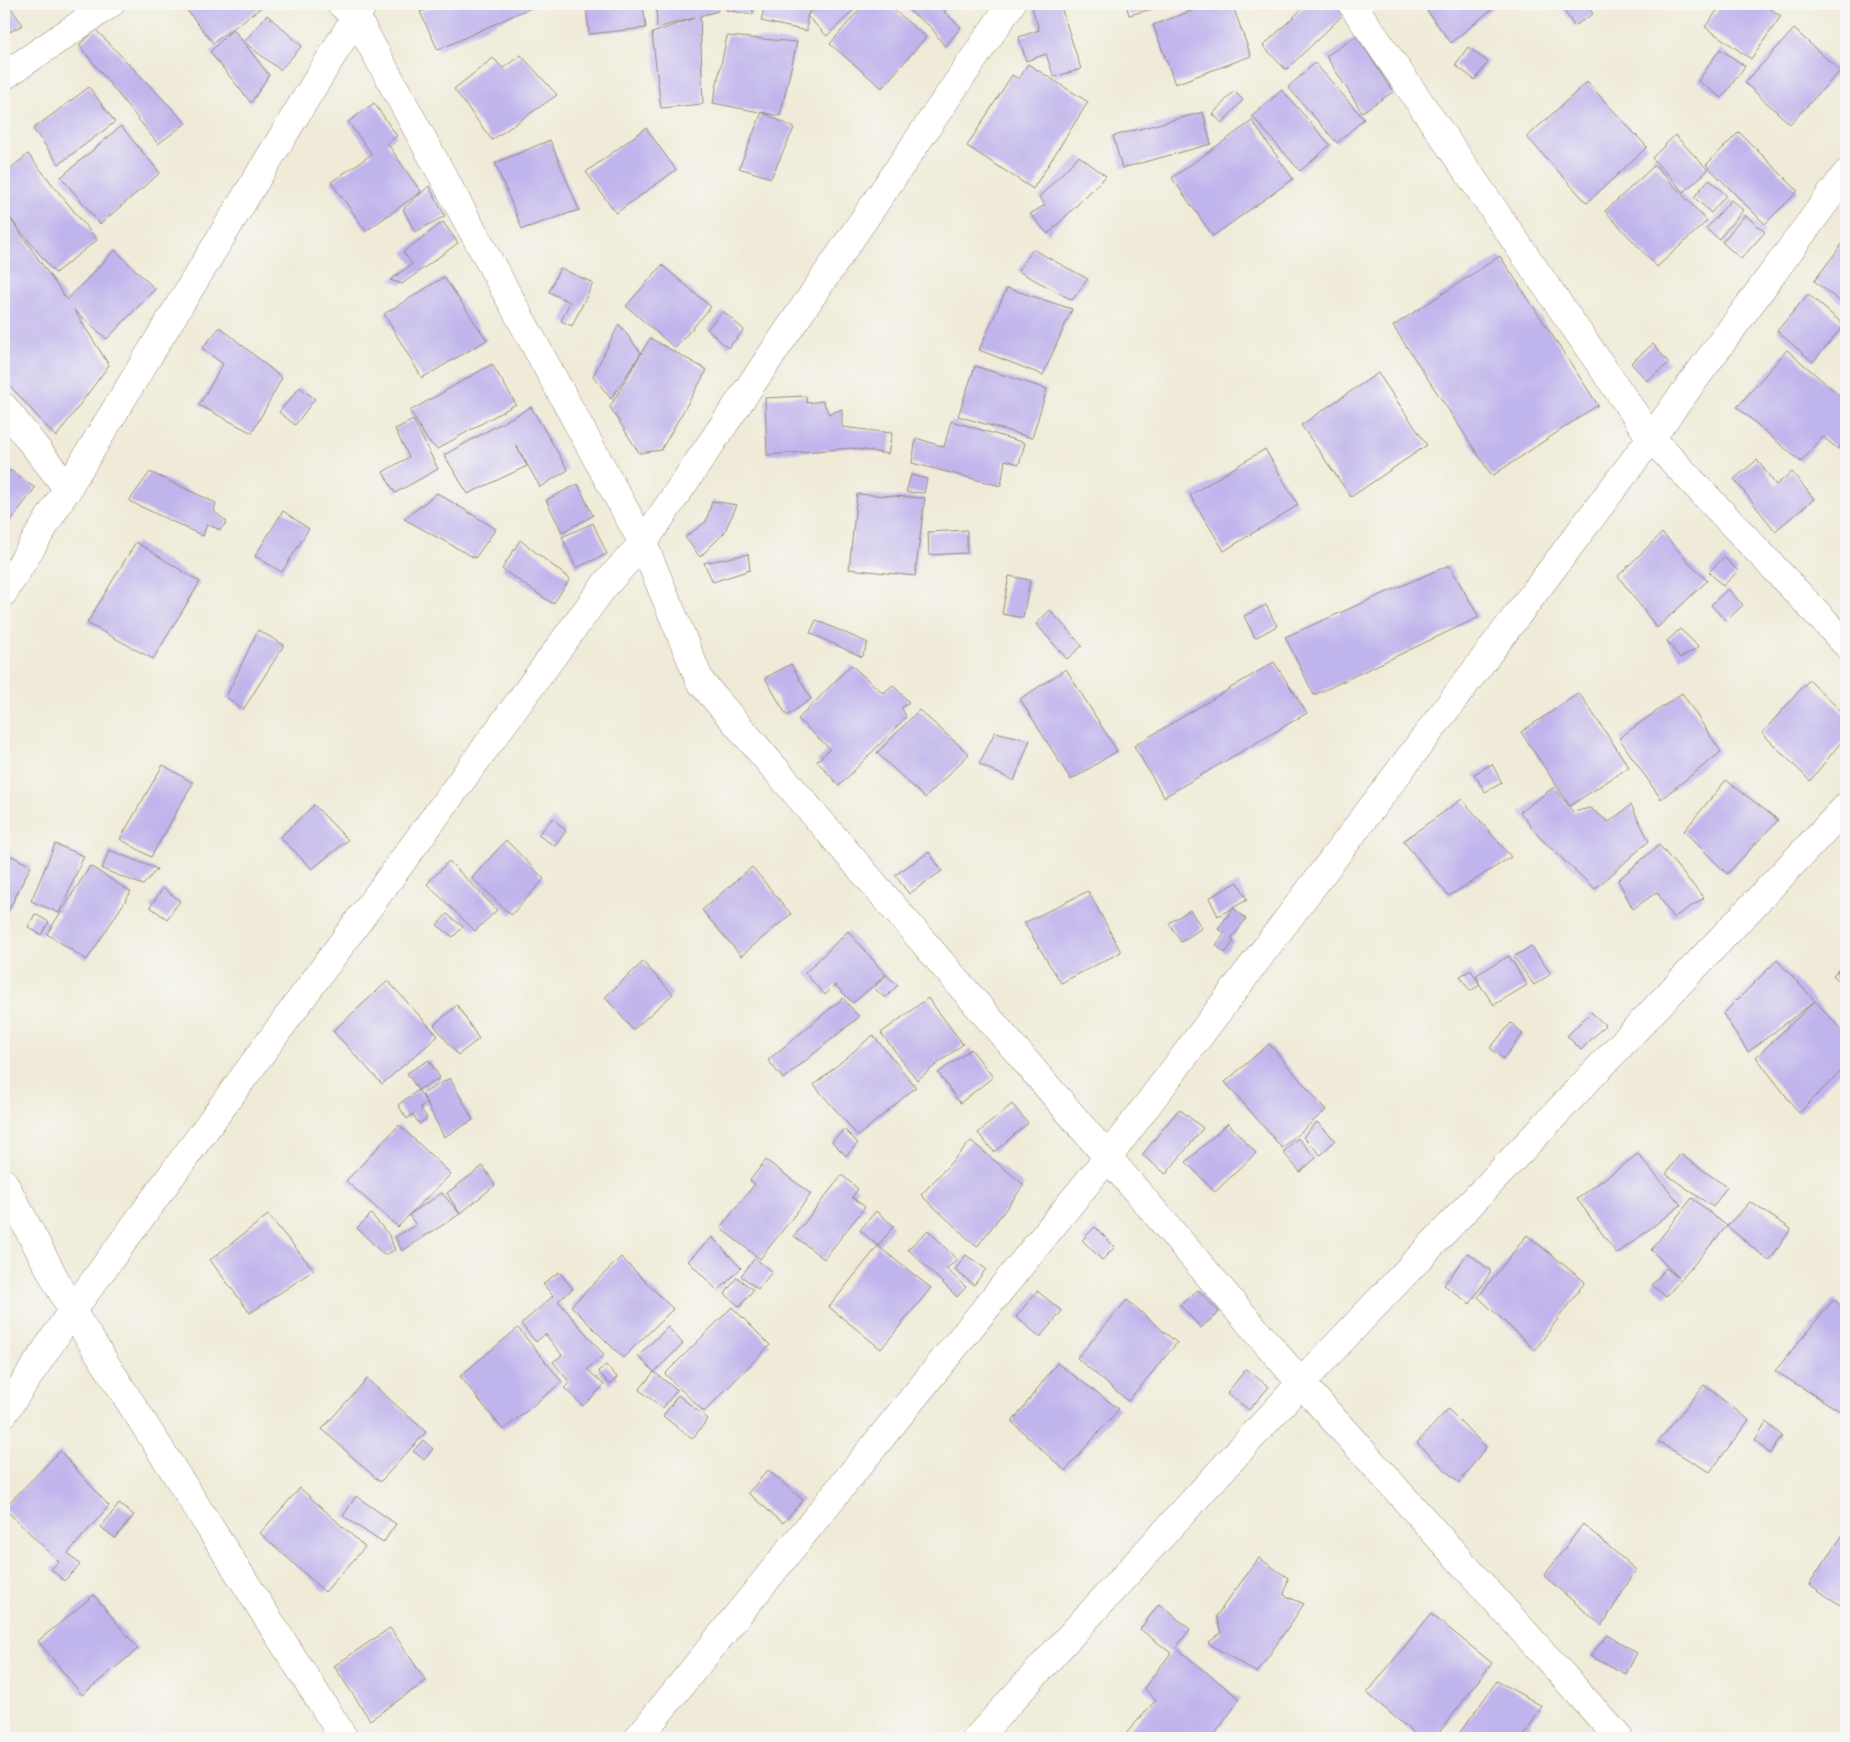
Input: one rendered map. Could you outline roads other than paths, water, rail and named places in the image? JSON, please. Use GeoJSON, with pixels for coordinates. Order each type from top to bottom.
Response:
{"type":"FeatureCollection","features":[{"type":"Feature","properties":{"kind":"street"},"geometry":{"type":"LineString","coordinates":[[4,76],[110,4]]}},
{"type":"Feature","properties":{"kind":"street"},"geometry":{"type":"LineString","coordinates":[[4,1413],[72,1312],[605,585],[642,543],[1011,4]]}},
{"type":"Feature","properties":{"kind":"street"},"geometry":{"type":"LineString","coordinates":[[1352,4],[1651,438],[1846,644]]}},
{"type":"Feature","properties":{"kind":"street"},"geometry":{"type":"LineString","coordinates":[[354,8],[642,543],[700,681],[1301,1383],[1620,1738]]}},
{"type":"Feature","properties":{"kind":"street"},"geometry":{"type":"LineString","coordinates":[[4,592],[68,489],[354,8]]}},
{"type":"Feature","properties":{"kind":"street"},"geometry":{"type":"LineString","coordinates":[[638,1738],[1108,1157],[1651,438],[1846,174]]}},
{"type":"Feature","properties":{"kind":"street"},"geometry":{"type":"LineString","coordinates":[[4,407],[68,489]]}},
{"type":"Feature","properties":{"kind":"street"},"geometry":{"type":"LineString","coordinates":[[977,1738],[1301,1383],[1846,807]]}},
{"type":"Feature","properties":{"kind":"street"},"geometry":{"type":"LineString","coordinates":[[4,1183],[72,1312],[344,1738]]}}]}
